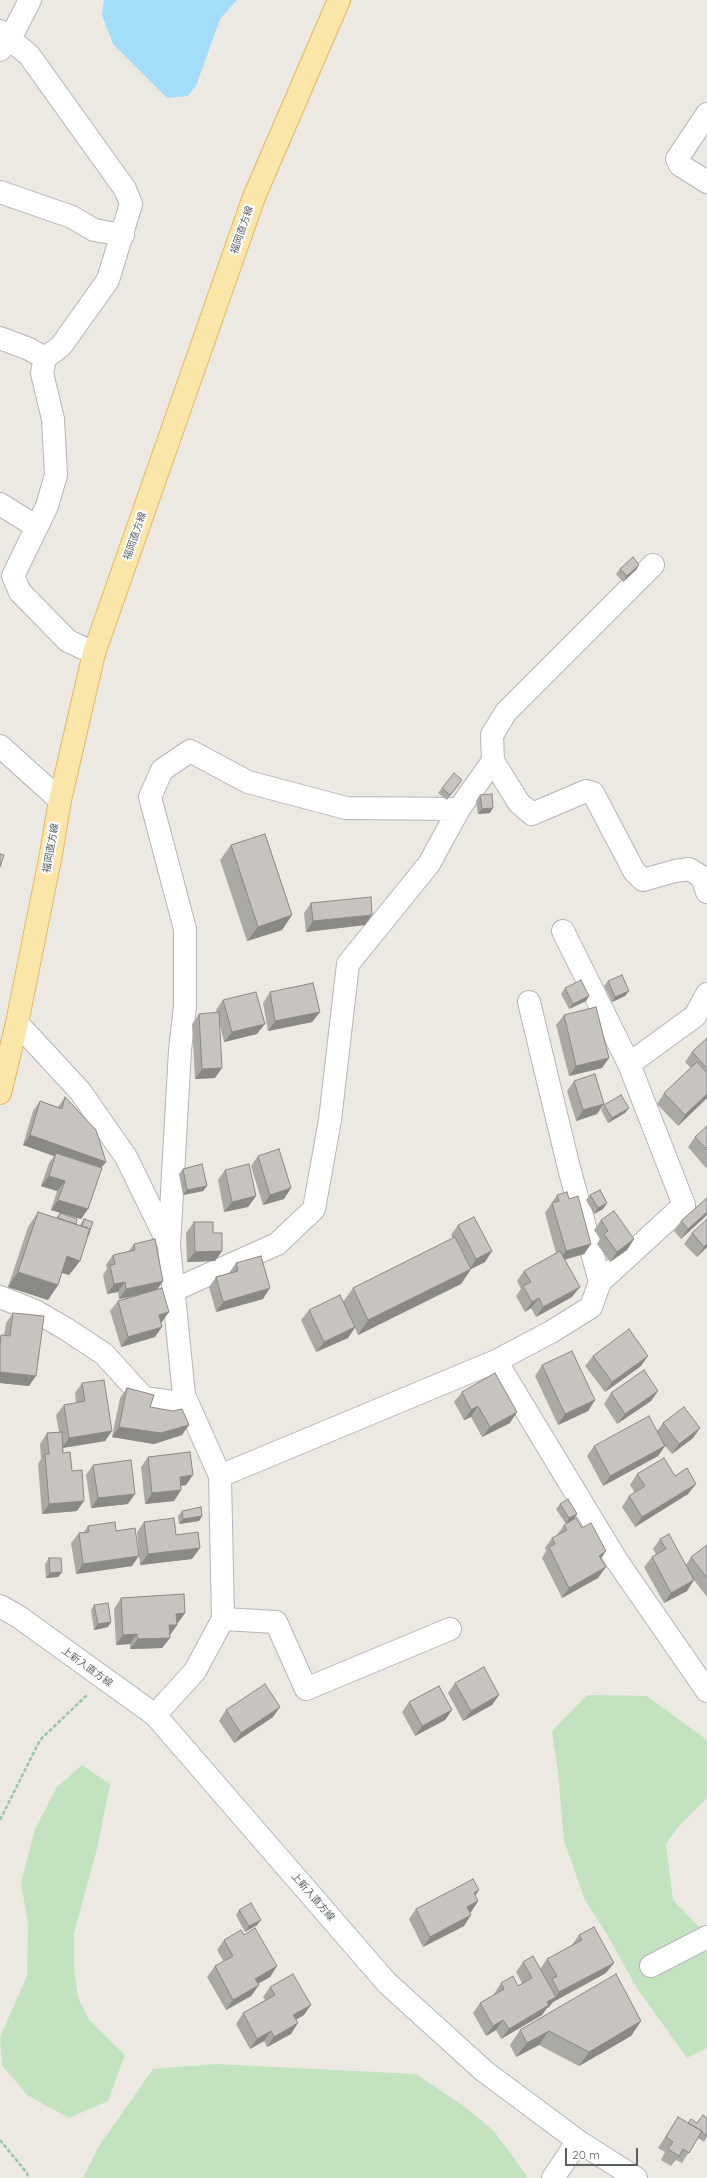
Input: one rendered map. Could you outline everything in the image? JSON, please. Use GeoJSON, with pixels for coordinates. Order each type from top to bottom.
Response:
{"type":"FeatureCollection","features":[{"type":"Feature","properties":{"kind":"main road","name":"福岡直方線"},"geometry":{"type":"LineString","coordinates":[[0,1093],[17,1023],[51,854],[60,800],[94,653],[254,197],[339,0]]}},
{"type":"Feature","properties":{"kind":"street"},"geometry":{"type":"LineString","coordinates":[[30,0],[3,40],[28,55],[125,189],[131,204],[123,235],[108,280],[61,346],[45,358],[42,373],[53,418],[56,475],[47,506],[13,576],[20,592],[68,641],[94,653]]}},
{"type":"Feature","properties":{"kind":"street"},"geometry":{"type":"LineString","coordinates":[[707,114],[677,159],[680,165],[707,182]]}},
{"type":"Feature","properties":{"kind":"street"},"geometry":{"type":"LineString","coordinates":[[0,192],[72,217],[94,230],[123,235]]}},
{"type":"Feature","properties":{"kind":"street"},"geometry":{"type":"LineString","coordinates":[[0,338],[29,349],[45,358]]}},
{"type":"Feature","properties":{"kind":"street"},"geometry":{"type":"LineString","coordinates":[[0,504],[37,527]]}},
{"type":"Feature","properties":{"kind":"street"},"geometry":{"type":"LineString","coordinates":[[653,565],[506,712],[492,735],[493,761],[518,803],[532,814],[586,791],[594,793],[634,871],[643,880],[674,871],[689,869],[702,877],[707,892]]}},
{"type":"Feature","properties":{"kind":"street"},"geometry":{"type":"LineString","coordinates":[[155,1715],[195,1671],[224,1620],[220,1476],[184,1395],[169,1246],[180,1050],[185,1006],[185,929],[150,797],[162,770],[190,751],[248,782],[346,808],[459,809]]}},
{"type":"Feature","properties":{"kind":"street"},"geometry":{"type":"LineString","coordinates":[[4,754],[60,800]]}},
{"type":"Feature","properties":{"kind":"street"},"geometry":{"type":"LineString","coordinates":[[174,1290],[276,1244],[314,1209],[330,1120],[348,964],[429,864],[459,809],[493,761]]}},
{"type":"Feature","properties":{"kind":"street"},"geometry":{"type":"LineString","coordinates":[[220,1476],[496,1361],[551,1332],[591,1307],[600,1282],[684,1206],[629,1064],[563,931]]}},
{"type":"Feature","properties":{"kind":"street"},"geometry":{"type":"LineString","coordinates":[[629,1064],[695,1016],[707,994]]}},
{"type":"Feature","properties":{"kind":"street"},"geometry":{"type":"LineString","coordinates":[[529,1002],[569,1168],[600,1282]]}},
{"type":"Feature","properties":{"kind":"street"},"geometry":{"type":"LineString","coordinates":[[17,1023],[80,1091],[126,1157],[169,1246]]}},
{"type":"Feature","properties":{"kind":"street"},"geometry":{"type":"LineString","coordinates":[[0,1297],[42,1315],[104,1354],[144,1398],[188,1404]]}},
{"type":"Feature","properties":{"kind":"street"},"geometry":{"type":"LineString","coordinates":[[496,1361],[617,1561],[707,1692]]}},
{"type":"Feature","properties":{"kind":"street","name":"上新入直方線"},"geometry":{"type":"LineString","coordinates":[[0,1606],[19,1617],[104,1680],[155,1715],[387,1983],[484,2071],[578,2141],[636,2178]]}},
{"type":"Feature","properties":{"kind":"street"},"geometry":{"type":"LineString","coordinates":[[224,1620],[276,1622],[306,1689],[450,1628]]}},
{"type":"Feature","properties":{"kind":"street"},"geometry":{"type":"LineString","coordinates":[[651,1966],[707,1937]]}},
{"type":"Feature","properties":{"kind":"street"},"geometry":{"type":"LineString","coordinates":[[553,2178],[578,2141]]}},
{"type":"Feature","properties":{"kind":"path"},"geometry":{"type":"LineString","coordinates":[[0,1820],[40,1740],[104,1680]]}},
{"type":"Feature","properties":{"kind":"path"},"geometry":{"type":"LineString","coordinates":[[0,2140],[27,2173],[28,2178]]}},
{"type":"Feature","properties":{"kind":"green space"},"geometry":{"type":"Polygon","coordinates":[[[587,1695],[647,1696],[707,1740],[707,1798],[679,1826],[666,1844],[673,1900],[707,1935],[707,2048],[687,2058],[636,1987],[608,1936],[585,1900],[564,1841],[558,1773],[552,1731],[587,1695]]]}},
{"type":"Feature","properties":{"kind":"green space"},"geometry":{"type":"Polygon","coordinates":[[[82,1765],[110,1784],[97,1849],[74,1933],[74,1968],[78,1997],[89,2020],[125,2055],[108,2101],[69,2118],[27,2095],[2,2065],[0,2037],[27,1976],[28,1923],[21,1883],[35,1829],[57,1787],[82,1765]]]}},
{"type":"Feature","properties":{"kind":"green space"},"geometry":{"type":"Polygon","coordinates":[[[216,2064],[416,2074],[465,2107],[494,2131],[527,2176],[525,2178],[83,2178],[99,2146],[153,2069],[216,2064]]]}},
{"type":"Feature","properties":{"kind":"water"},"geometry":{"type":"Polygon","coordinates":[[[104,0],[237,0],[220,19],[196,86],[188,96],[167,98],[113,44],[102,15],[104,0]]]}},
{"type":"Feature","properties":{"kind":"building"},"geometry":{"type":"Polygon","coordinates":[[[633,557],[639,565],[627,576],[620,569],[633,557]]]}},
{"type":"Feature","properties":{"kind":"building"},"geometry":{"type":"Polygon","coordinates":[[[454,773],[462,780],[450,795],[442,788],[454,773]]]}},
{"type":"Feature","properties":{"kind":"building"},"geometry":{"type":"Polygon","coordinates":[[[492,794],[493,808],[482,809],[480,795],[492,794]]]}},
{"type":"Feature","properties":{"kind":"building"},"geometry":{"type":"Polygon","coordinates":[[[265,834],[292,915],[258,927],[231,845],[265,834]]]}},
{"type":"Feature","properties":{"kind":"building"},"geometry":{"type":"Polygon","coordinates":[[[0,854],[4,855],[0,867],[0,854]]]}},
{"type":"Feature","properties":{"kind":"building"},"geometry":{"type":"Polygon","coordinates":[[[371,897],[372,915],[313,921],[311,903],[371,897]]]}},
{"type":"Feature","properties":{"kind":"building"},"geometry":{"type":"Polygon","coordinates":[[[622,975],[629,991],[615,997],[608,981],[622,975]]]}},
{"type":"Feature","properties":{"kind":"building"},"geometry":{"type":"Polygon","coordinates":[[[581,980],[589,996],[573,1004],[565,988],[581,980]]]}},
{"type":"Feature","properties":{"kind":"building"},"geometry":{"type":"Polygon","coordinates":[[[313,983],[320,1012],[275,1021],[270,992],[313,983]]]}},
{"type":"Feature","properties":{"kind":"building"},"geometry":{"type":"Polygon","coordinates":[[[256,992],[265,1024],[232,1032],[223,1000],[256,992]]]}},
{"type":"Feature","properties":{"kind":"building"},"geometry":{"type":"Polygon","coordinates":[[[596,1007],[609,1058],[576,1066],[564,1015],[596,1007]]]}},
{"type":"Feature","properties":{"kind":"building"},"geometry":{"type":"Polygon","coordinates":[[[219,1012],[222,1068],[202,1069],[199,1014],[219,1012]]]}},
{"type":"Feature","properties":{"kind":"building"},"geometry":{"type":"Polygon","coordinates":[[[707,1038],[707,1068],[692,1052],[707,1038]]]}},
{"type":"Feature","properties":{"kind":"building"},"geometry":{"type":"Polygon","coordinates":[[[697,1062],[707,1073],[707,1094],[685,1115],[664,1093],[697,1062]]]}},
{"type":"Feature","properties":{"kind":"building"},"geometry":{"type":"Polygon","coordinates":[[[595,1074],[604,1104],[583,1110],[574,1081],[595,1074]]]}},
{"type":"Feature","properties":{"kind":"building"},"geometry":{"type":"Polygon","coordinates":[[[621,1095],[629,1108],[612,1118],[604,1105],[621,1095]]]}},
{"type":"Feature","properties":{"kind":"building"},"geometry":{"type":"Polygon","coordinates":[[[65,1097],[96,1130],[106,1162],[30,1135],[40,1101],[62,1109],[65,1097]]]}},
{"type":"Feature","properties":{"kind":"building"},"geometry":{"type":"Polygon","coordinates":[[[707,1126],[707,1150],[695,1137],[707,1126]]]}},
{"type":"Feature","properties":{"kind":"building"},"geometry":{"type":"Polygon","coordinates":[[[279,1149],[291,1188],[270,1195],[258,1156],[279,1149]]]}},
{"type":"Feature","properties":{"kind":"building"},"geometry":{"type":"Polygon","coordinates":[[[56,1153],[102,1168],[88,1209],[58,1200],[65,1181],[49,1176],[56,1153]]]}},
{"type":"Feature","properties":{"kind":"building"},"geometry":{"type":"Polygon","coordinates":[[[202,1164],[207,1186],[187,1190],[183,1169],[202,1164]]]}},
{"type":"Feature","properties":{"kind":"building"},"geometry":{"type":"Polygon","coordinates":[[[249,1164],[256,1196],[232,1202],[225,1170],[249,1164]]]}},
{"type":"Feature","properties":{"kind":"building"},"geometry":{"type":"Polygon","coordinates":[[[600,1190],[607,1203],[598,1208],[590,1195],[600,1190]]]}},
{"type":"Feature","properties":{"kind":"building"},"geometry":{"type":"Polygon","coordinates":[[[567,1192],[569,1199],[578,1196],[591,1244],[566,1251],[552,1203],[559,1201],[557,1195],[567,1192]]]}},
{"type":"Feature","properties":{"kind":"building"},"geometry":{"type":"Polygon","coordinates":[[[707,1198],[707,1212],[688,1229],[681,1221],[707,1198]]]}},
{"type":"Feature","properties":{"kind":"building"},"geometry":{"type":"Polygon","coordinates":[[[614,1211],[634,1239],[617,1252],[604,1234],[608,1231],[601,1220],[614,1211]]]}},
{"type":"Feature","properties":{"kind":"building"},"geometry":{"type":"Polygon","coordinates":[[[38,1212],[90,1229],[80,1261],[67,1256],[58,1285],[18,1272],[38,1212]]]}},
{"type":"Feature","properties":{"kind":"building"},"geometry":{"type":"Polygon","coordinates":[[[60,1213],[77,1219],[76,1224],[58,1218],[60,1213]]]}},
{"type":"Feature","properties":{"kind":"building"},"geometry":{"type":"Polygon","coordinates":[[[474,1217],[492,1251],[476,1259],[458,1225],[474,1217]]]}},
{"type":"Feature","properties":{"kind":"building"},"geometry":{"type":"Polygon","coordinates":[[[84,1219],[93,1222],[88,1236],[90,1229],[82,1226],[84,1219]]]}},
{"type":"Feature","properties":{"kind":"building"},"geometry":{"type":"Polygon","coordinates":[[[707,1219],[707,1244],[704,1247],[692,1233],[707,1219]]]}},
{"type":"Feature","properties":{"kind":"building"},"geometry":{"type":"Polygon","coordinates":[[[194,1222],[213,1222],[213,1233],[222,1233],[222,1251],[195,1252],[194,1222]]]}},
{"type":"Feature","properties":{"kind":"building"},"geometry":{"type":"Polygon","coordinates":[[[455,1237],[471,1269],[368,1320],[353,1288],[455,1237]]]}},
{"type":"Feature","properties":{"kind":"building"},"geometry":{"type":"Polygon","coordinates":[[[155,1239],[163,1281],[126,1289],[125,1282],[114,1284],[110,1265],[115,1264],[113,1255],[135,1250],[134,1244],[155,1239]]]}},
{"type":"Feature","properties":{"kind":"building"},"geometry":{"type":"Polygon","coordinates":[[[560,1251],[580,1287],[543,1307],[539,1298],[532,1302],[523,1286],[531,1282],[524,1271],[560,1251]]]}},
{"type":"Feature","properties":{"kind":"building"},"geometry":{"type":"Polygon","coordinates":[[[261,1256],[270,1288],[223,1302],[216,1277],[238,1271],[236,1263],[261,1256]]]}},
{"type":"Feature","properties":{"kind":"building"},"geometry":{"type":"Polygon","coordinates":[[[162,1288],[169,1312],[159,1315],[162,1327],[128,1337],[118,1301],[162,1288]]]}},
{"type":"Feature","properties":{"kind":"building"},"geometry":{"type":"Polygon","coordinates":[[[340,1295],[355,1327],[324,1342],[309,1310],[340,1295]]]}},
{"type":"Feature","properties":{"kind":"building"},"geometry":{"type":"Polygon","coordinates":[[[13,1313],[44,1316],[36,1376],[0,1372],[1,1335],[10,1336],[13,1313]]]}},
{"type":"Feature","properties":{"kind":"building"},"geometry":{"type":"Polygon","coordinates":[[[629,1329],[648,1356],[612,1382],[593,1356],[629,1329]]]}},
{"type":"Feature","properties":{"kind":"building"},"geometry":{"type":"Polygon","coordinates":[[[572,1351],[595,1400],[565,1414],[542,1365],[572,1351]]]}},
{"type":"Feature","properties":{"kind":"building"},"geometry":{"type":"Polygon","coordinates":[[[644,1370],[658,1391],[625,1414],[611,1393],[644,1370]]]}},
{"type":"Feature","properties":{"kind":"building"},"geometry":{"type":"Polygon","coordinates":[[[495,1373],[517,1412],[490,1427],[478,1406],[471,1410],[462,1392],[495,1373]]]}},
{"type":"Feature","properties":{"kind":"building"},"geometry":{"type":"Polygon","coordinates":[[[104,1380],[112,1431],[69,1438],[64,1405],[85,1401],[82,1383],[104,1380]]]}},
{"type":"Feature","properties":{"kind":"building"},"geometry":{"type":"Polygon","coordinates":[[[127,1388],[154,1395],[150,1407],[173,1411],[182,1409],[189,1425],[161,1433],[119,1427],[127,1388]]]}},
{"type":"Feature","properties":{"kind":"building"},"geometry":{"type":"Polygon","coordinates":[[[684,1407],[700,1428],[679,1444],[663,1423],[684,1407]]]}},
{"type":"Feature","properties":{"kind":"building"},"geometry":{"type":"Polygon","coordinates":[[[649,1416],[665,1446],[610,1476],[594,1446],[649,1416]]]}},
{"type":"Feature","properties":{"kind":"building"},"geometry":{"type":"Polygon","coordinates":[[[62,1432],[63,1453],[70,1452],[72,1471],[82,1470],[84,1501],[49,1504],[45,1454],[49,1454],[47,1433],[62,1432]]]}},
{"type":"Feature","properties":{"kind":"building"},"geometry":{"type":"Polygon","coordinates":[[[190,1452],[193,1475],[180,1477],[181,1490],[152,1493],[148,1457],[190,1452]]]}},
{"type":"Feature","properties":{"kind":"building"},"geometry":{"type":"Polygon","coordinates":[[[664,1458],[675,1476],[687,1468],[696,1484],[642,1517],[629,1496],[645,1486],[637,1474],[664,1458]]]}},
{"type":"Feature","properties":{"kind":"building"},"geometry":{"type":"Polygon","coordinates":[[[131,1460],[135,1494],[98,1498],[93,1465],[131,1460]]]}},
{"type":"Feature","properties":{"kind":"building"},"geometry":{"type":"Polygon","coordinates":[[[568,1499],[577,1514],[569,1518],[560,1504],[568,1499]]]}},
{"type":"Feature","properties":{"kind":"building"},"geometry":{"type":"Polygon","coordinates":[[[201,1507],[202,1516],[183,1519],[182,1511],[201,1507]]]}},
{"type":"Feature","properties":{"kind":"building"},"geometry":{"type":"Polygon","coordinates":[[[174,1518],[176,1535],[198,1532],[200,1548],[148,1554],[144,1522],[174,1518]]]}},
{"type":"Feature","properties":{"kind":"building"},"geometry":{"type":"Polygon","coordinates":[[[576,1518],[582,1528],[591,1523],[606,1551],[599,1556],[606,1567],[569,1588],[549,1547],[555,1544],[552,1538],[567,1530],[564,1525],[576,1518]]]}},
{"type":"Feature","properties":{"kind":"building"},"geometry":{"type":"Polygon","coordinates":[[[115,1522],[116,1531],[135,1528],[139,1556],[83,1564],[79,1533],[89,1532],[88,1526],[115,1522]]]}},
{"type":"Feature","properties":{"kind":"building"},"geometry":{"type":"Polygon","coordinates":[[[669,1534],[694,1580],[671,1593],[652,1557],[666,1549],[660,1539],[669,1534]]]}},
{"type":"Feature","properties":{"kind":"building"},"geometry":{"type":"Polygon","coordinates":[[[707,1545],[707,1578],[691,1557],[707,1545]]]}},
{"type":"Feature","properties":{"kind":"building"},"geometry":{"type":"Polygon","coordinates":[[[49,1558],[61,1558],[62,1572],[50,1573],[49,1558]]]}},
{"type":"Feature","properties":{"kind":"building"},"geometry":{"type":"Polygon","coordinates":[[[184,1594],[185,1613],[176,1614],[177,1625],[169,1625],[170,1638],[138,1639],[137,1634],[123,1635],[121,1598],[184,1594]]]}},
{"type":"Feature","properties":{"kind":"building"},"geometry":{"type":"Polygon","coordinates":[[[108,1603],[111,1622],[98,1624],[94,1605],[108,1603]]]}},
{"type":"Feature","properties":{"kind":"building"},"geometry":{"type":"Polygon","coordinates":[[[484,1667],[499,1695],[471,1711],[455,1683],[484,1667]]]}},
{"type":"Feature","properties":{"kind":"building"},"geometry":{"type":"Polygon","coordinates":[[[265,1684],[280,1707],[241,1733],[226,1710],[265,1684]]]}},
{"type":"Feature","properties":{"kind":"building"},"geometry":{"type":"Polygon","coordinates":[[[439,1686],[452,1710],[422,1726],[409,1702],[439,1686]]]}},
{"type":"Feature","properties":{"kind":"building"},"geometry":{"type":"Polygon","coordinates":[[[473,1879],[479,1890],[474,1893],[478,1901],[467,1907],[471,1915],[430,1937],[416,1909],[473,1879]]]}},
{"type":"Feature","properties":{"kind":"building"},"geometry":{"type":"Polygon","coordinates":[[[251,1903],[261,1920],[249,1926],[239,1910],[251,1903]]]}},
{"type":"Feature","properties":{"kind":"building"},"geometry":{"type":"Polygon","coordinates":[[[594,1927],[614,1963],[559,1992],[552,1979],[557,1976],[547,1959],[582,1940],[579,1935],[594,1927]]]}},
{"type":"Feature","properties":{"kind":"building"},"geometry":{"type":"Polygon","coordinates":[[[255,1928],[277,1966],[255,1979],[259,1985],[233,2000],[215,1966],[233,1956],[224,1940],[241,1930],[244,1935],[255,1928]]]}},
{"type":"Feature","properties":{"kind":"building"},"geometry":{"type":"Polygon","coordinates":[[[533,1956],[556,1997],[547,2002],[549,2005],[509,2029],[503,2020],[493,2026],[480,2003],[504,1989],[501,1983],[513,1976],[518,1986],[532,1978],[523,1962],[533,1956]]]}},
{"type":"Feature","properties":{"kind":"building"},"geometry":{"type":"Polygon","coordinates":[[[293,1974],[311,2005],[293,2015],[298,2023],[274,2037],[271,2031],[257,2039],[243,2013],[275,1995],[270,1987],[293,1974]]]}},
{"type":"Feature","properties":{"kind":"building"},"geometry":{"type":"Polygon","coordinates":[[[616,1974],[641,2021],[589,2052],[549,2031],[527,2043],[520,2030],[616,1974]]]}},
{"type":"Feature","properties":{"kind":"building"},"geometry":{"type":"Polygon","coordinates":[[[703,2115],[707,2118],[707,2136],[702,2131],[688,2123],[691,2119],[697,2123],[703,2115]]]}},
{"type":"Feature","properties":{"kind":"building"},"geometry":{"type":"Polygon","coordinates":[[[678,2117],[702,2131],[689,2153],[683,2149],[679,2156],[668,2149],[673,2142],[666,2137],[678,2117]]]}}]}
